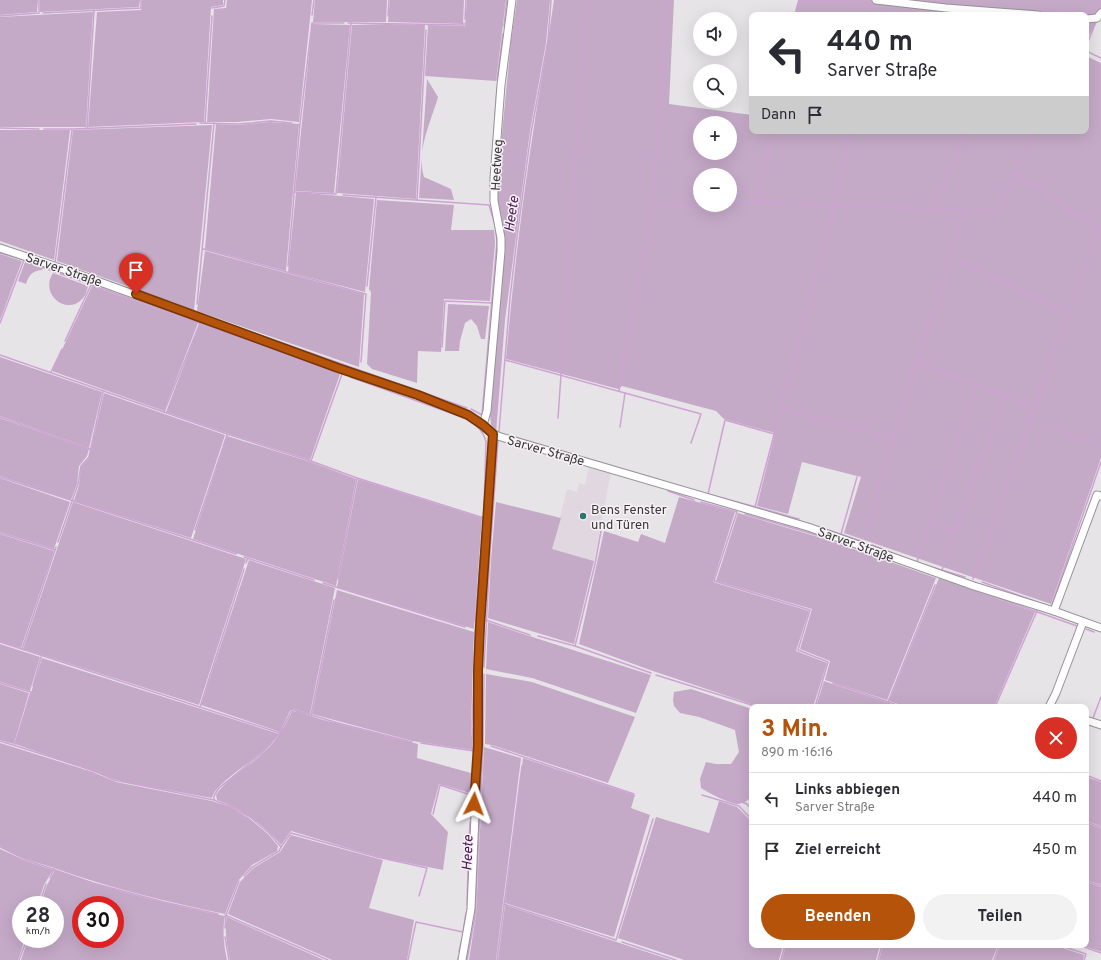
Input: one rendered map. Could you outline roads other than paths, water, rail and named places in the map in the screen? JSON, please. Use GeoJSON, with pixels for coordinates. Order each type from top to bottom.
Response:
{"type":"FeatureCollection","features":[{"type":"Feature","properties":{"kind":"street","name":"Heetweg"},"geometry":{"type":"LineString","coordinates":[[483,425],[487,411],[501,251],[501,238],[494,201],[494,178],[501,85],[512,0]]}},
{"type":"Feature","properties":{"kind":"street"},"geometry":{"type":"LineString","coordinates":[[876,0],[999,12]]}},
{"type":"Feature","properties":{"kind":"street"},"geometry":{"type":"LineString","coordinates":[[1089,19],[1098,18],[1101,12]]}},
{"type":"Feature","properties":{"kind":"street","name":"Sarver Straße"},"geometry":{"type":"LineString","coordinates":[[0,248],[75,273],[338,368],[418,395],[468,415],[493,434],[501,437],[808,527],[974,586],[1054,611],[1101,628]]}},
{"type":"Feature","properties":{"kind":"street"},"geometry":{"type":"LineString","coordinates":[[462,960],[471,909],[478,745],[477,717],[480,634],[493,434]]}},
{"type":"Feature","properties":{"kind":"street"},"geometry":{"type":"LineString","coordinates":[[1054,611],[1097,495],[1101,496]]}},
{"type":"Feature","properties":{"kind":"street"},"geometry":{"type":"LineString","coordinates":[[1050,704],[1056,693],[1083,622]]}},
{"type":"Feature","properties":{"kind":"street"},"geometry":{"type":"LineString","coordinates":[[1089,721],[1101,725]]}},
{"type":"Feature","properties":{"kind":"waterway"},"geometry":{"type":"LineString","coordinates":[[0,16],[39,13],[39,0]]}},
{"type":"Feature","properties":{"kind":"waterway"},"geometry":{"type":"LineString","coordinates":[[43,13],[141,8],[141,0]]}},
{"type":"Feature","properties":{"kind":"waterway"},"geometry":{"type":"LineString","coordinates":[[212,8],[224,6],[225,0]]}},
{"type":"Feature","properties":{"kind":"waterway"},"geometry":{"type":"LineString","coordinates":[[312,15],[314,0]]}},
{"type":"Feature","properties":{"kind":"waterway"},"geometry":{"type":"LineString","coordinates":[[388,16],[389,0]]}},
{"type":"Feature","properties":{"kind":"waterway"},"geometry":{"type":"LineString","coordinates":[[465,19],[466,0]]}},
{"type":"Feature","properties":{"kind":"waterway"},"geometry":{"type":"LineString","coordinates":[[504,26],[507,0]]}},
{"type":"Feature","properties":{"kind":"waterway","name":"Heete"},"geometry":{"type":"LineString","coordinates":[[499,431],[510,298],[518,229],[531,133],[548,40],[551,0]]}},
{"type":"Feature","properties":{"kind":"waterway"},"geometry":{"type":"LineString","coordinates":[[558,418],[587,0]]}},
{"type":"Feature","properties":{"kind":"waterway"},"geometry":{"type":"LineString","coordinates":[[619,391],[653,204],[667,0]]}},
{"type":"Feature","properties":{"kind":"waterway"},"geometry":{"type":"LineString","coordinates":[[797,12],[799,0],[876,4],[875,7]]}},
{"type":"Feature","properties":{"kind":"waterway"},"geometry":{"type":"LineString","coordinates":[[907,0],[943,4]]}},
{"type":"Feature","properties":{"kind":"waterway"},"geometry":{"type":"LineString","coordinates":[[1089,13],[1091,13],[1101,2]]}},
{"type":"Feature","properties":{"kind":"waterway"},"geometry":{"type":"LineString","coordinates":[[951,4],[1012,9]]}},
{"type":"Feature","properties":{"kind":"waterway"},"geometry":{"type":"LineString","coordinates":[[1019,10],[1067,12]]}},
{"type":"Feature","properties":{"kind":"waterway"},"geometry":{"type":"LineString","coordinates":[[87,128],[94,11]]}},
{"type":"Feature","properties":{"kind":"waterway"},"geometry":{"type":"LineString","coordinates":[[205,123],[212,16]]}},
{"type":"Feature","properties":{"kind":"waterway"},"geometry":{"type":"LineString","coordinates":[[288,266],[300,123],[312,23],[344,23]]}},
{"type":"Feature","properties":{"kind":"waterway"},"geometry":{"type":"LineString","coordinates":[[348,23],[464,25],[464,23]]}},
{"type":"Feature","properties":{"kind":"waterway"},"geometry":{"type":"LineString","coordinates":[[294,192],[336,194],[351,23]]}},
{"type":"Feature","properties":{"kind":"waterway"},"geometry":{"type":"LineString","coordinates":[[1089,39],[1095,24]]}},
{"type":"Feature","properties":{"kind":"waterway"},"geometry":{"type":"LineString","coordinates":[[417,200],[426,30]]}},
{"type":"Feature","properties":{"kind":"waterway"},"geometry":{"type":"LineString","coordinates":[[497,80],[503,34]]}},
{"type":"Feature","properties":{"kind":"waterway"},"geometry":{"type":"LineString","coordinates":[[1089,52],[1101,58]]}},
{"type":"Feature","properties":{"kind":"waterway"},"geometry":{"type":"LineString","coordinates":[[490,189],[497,88]]}},
{"type":"Feature","properties":{"kind":"waterway"},"geometry":{"type":"LineString","coordinates":[[200,123],[239,124],[271,121],[292,123]]}},
{"type":"Feature","properties":{"kind":"waterway"},"geometry":{"type":"LineString","coordinates":[[197,304],[214,123]]}},
{"type":"Feature","properties":{"kind":"waterway"},"geometry":{"type":"LineString","coordinates":[[44,129],[196,124]]}},
{"type":"Feature","properties":{"kind":"waterway"},"geometry":{"type":"LineString","coordinates":[[0,128],[39,129]]}},
{"type":"Feature","properties":{"kind":"waterway"},"geometry":{"type":"LineString","coordinates":[[55,263],[72,130]]}},
{"type":"Feature","properties":{"kind":"waterway"},"geometry":{"type":"LineString","coordinates":[[757,202],[771,134]]}},
{"type":"Feature","properties":{"kind":"waterway"},"geometry":{"type":"LineString","coordinates":[[755,507],[834,206],[849,134]]}},
{"type":"Feature","properties":{"kind":"waterway"},"geometry":{"type":"LineString","coordinates":[[932,209],[966,134]]}},
{"type":"Feature","properties":{"kind":"waterway"},"geometry":{"type":"LineString","coordinates":[[737,203],[758,202],[998,212],[1015,173],[1037,134]]}},
{"type":"Feature","properties":{"kind":"waterway"},"geometry":{"type":"LineString","coordinates":[[1015,173],[1101,230]]}},
{"type":"Feature","properties":{"kind":"waterway"},"geometry":{"type":"LineString","coordinates":[[343,195],[489,205],[495,225],[497,242],[482,415],[471,409]]}},
{"type":"Feature","properties":{"kind":"waterway"},"geometry":{"type":"LineString","coordinates":[[367,286],[376,197]]}},
{"type":"Feature","properties":{"kind":"waterway"},"geometry":{"type":"LineString","coordinates":[[660,204],[693,203]]}},
{"type":"Feature","properties":{"kind":"waterway"},"geometry":{"type":"LineString","coordinates":[[865,532],[964,210]]}},
{"type":"Feature","properties":{"kind":"waterway"},"geometry":{"type":"LineString","coordinates":[[973,579],[1099,229]]}},
{"type":"Feature","properties":{"kind":"waterway"},"geometry":{"type":"LineString","coordinates":[[0,244],[13,249]]}},
{"type":"Feature","properties":{"kind":"waterway"},"geometry":{"type":"LineString","coordinates":[[203,249],[366,294],[361,362]]}},
{"type":"Feature","properties":{"kind":"waterway"},"geometry":{"type":"LineString","coordinates":[[0,253],[24,260],[0,323]]}},
{"type":"Feature","properties":{"kind":"waterway"},"geometry":{"type":"LineString","coordinates":[[960,261],[1069,312]]}},
{"type":"Feature","properties":{"kind":"waterway"},"geometry":{"type":"LineString","coordinates":[[30,263],[333,371]]}},
{"type":"Feature","properties":{"kind":"waterway"},"geometry":{"type":"LineString","coordinates":[[65,341],[91,285]]}},
{"type":"Feature","properties":{"kind":"waterway"},"geometry":{"type":"LineString","coordinates":[[127,288],[147,295]]}},
{"type":"Feature","properties":{"kind":"waterway"},"geometry":{"type":"LineString","coordinates":[[155,298],[467,408]]}},
{"type":"Feature","properties":{"kind":"waterway"},"geometry":{"type":"LineString","coordinates":[[442,347],[445,301],[492,303]]}},
{"type":"Feature","properties":{"kind":"waterway"},"geometry":{"type":"LineString","coordinates":[[164,412],[200,323]]}},
{"type":"Feature","properties":{"kind":"waterway"},"geometry":{"type":"LineString","coordinates":[[51,372],[62,349]]}},
{"type":"Feature","properties":{"kind":"waterway"},"geometry":{"type":"LineString","coordinates":[[0,355],[357,478],[484,518]]}},
{"type":"Feature","properties":{"kind":"waterway"},"geometry":{"type":"LineString","coordinates":[[505,360],[701,414],[691,443]]}},
{"type":"Feature","properties":{"kind":"waterway"},"geometry":{"type":"LineString","coordinates":[[918,363],[1035,406]]}},
{"type":"Feature","properties":{"kind":"waterway"},"geometry":{"type":"LineString","coordinates":[[311,461],[342,374]]}},
{"type":"Feature","properties":{"kind":"waterway"},"geometry":{"type":"LineString","coordinates":[[350,377],[459,416]]}},
{"type":"Feature","properties":{"kind":"waterway"},"geometry":{"type":"LineString","coordinates":[[917,562],[975,384]]}},
{"type":"Feature","properties":{"kind":"waterway"},"geometry":{"type":"LineString","coordinates":[[58,542],[78,484],[81,466],[89,457],[103,392]]}},
{"type":"Feature","properties":{"kind":"waterway"},"geometry":{"type":"LineString","coordinates":[[620,427],[625,393]]}},
{"type":"Feature","properties":{"kind":"waterway"},"geometry":{"type":"LineString","coordinates":[[942,570],[1005,395]]}},
{"type":"Feature","properties":{"kind":"waterway"},"geometry":{"type":"LineString","coordinates":[[781,408],[893,438]]}},
{"type":"Feature","properties":{"kind":"waterway"},"geometry":{"type":"LineString","coordinates":[[0,417],[90,449]]}},
{"type":"Feature","properties":{"kind":"waterway"},"geometry":{"type":"LineString","coordinates":[[468,420],[479,429],[486,441],[484,508]]}},
{"type":"Feature","properties":{"kind":"waterway"},"geometry":{"type":"LineString","coordinates":[[774,434],[725,420],[708,494],[799,519]]}},
{"type":"Feature","properties":{"kind":"waterway"},"geometry":{"type":"LineString","coordinates":[[1031,420],[1101,444]]}},
{"type":"Feature","properties":{"kind":"waterway"},"geometry":{"type":"LineString","coordinates":[[195,530],[227,435]]}},
{"type":"Feature","properties":{"kind":"waterway","name":"Heete"},"geometry":{"type":"LineString","coordinates":[[484,667],[498,441]]}},
{"type":"Feature","properties":{"kind":"waterway"},"geometry":{"type":"LineString","coordinates":[[1051,607],[1101,462]]}},
{"type":"Feature","properties":{"kind":"waterway"},"geometry":{"type":"LineString","coordinates":[[0,477],[236,554]]}},
{"type":"Feature","properties":{"kind":"waterway"},"geometry":{"type":"LineString","coordinates":[[841,534],[857,477]]}},
{"type":"Feature","properties":{"kind":"waterway"},"geometry":{"type":"LineString","coordinates":[[338,579],[357,478]]}},
{"type":"Feature","properties":{"kind":"waterway"},"geometry":{"type":"LineString","coordinates":[[668,491],[694,500]]}},
{"type":"Feature","properties":{"kind":"waterway"},"geometry":{"type":"LineString","coordinates":[[701,502],[737,512],[714,581],[810,610],[798,650],[828,662],[816,704]]}},
{"type":"Feature","properties":{"kind":"waterway"},"geometry":{"type":"LineString","coordinates":[[745,514],[833,540]]}},
{"type":"Feature","properties":{"kind":"waterway"},"geometry":{"type":"LineString","coordinates":[[475,621],[484,515]]}},
{"type":"Feature","properties":{"kind":"waterway"},"geometry":{"type":"LineString","coordinates":[[930,522],[955,531]]}},
{"type":"Feature","properties":{"kind":"waterway"},"geometry":{"type":"LineString","coordinates":[[819,527],[864,542]]}},
{"type":"Feature","properties":{"kind":"waterway"},"geometry":{"type":"LineString","coordinates":[[575,646],[595,564],[601,531]]}},
{"type":"Feature","properties":{"kind":"waterway"},"geometry":{"type":"LineString","coordinates":[[0,533],[55,550]]}},
{"type":"Feature","properties":{"kind":"waterway"},"geometry":{"type":"LineString","coordinates":[[872,545],[913,561]]}},
{"type":"Feature","properties":{"kind":"waterway"},"geometry":{"type":"LineString","coordinates":[[22,649],[56,547]]}},
{"type":"Feature","properties":{"kind":"waterway"},"geometry":{"type":"LineString","coordinates":[[244,557],[314,580]]}},
{"type":"Feature","properties":{"kind":"waterway"},"geometry":{"type":"LineString","coordinates":[[246,563],[248,558]]}},
{"type":"Feature","properties":{"kind":"waterway"},"geometry":{"type":"LineString","coordinates":[[918,563],[965,577]]}},
{"type":"Feature","properties":{"kind":"waterway"},"geometry":{"type":"LineString","coordinates":[[200,707],[244,569]]}},
{"type":"Feature","properties":{"kind":"waterway"},"geometry":{"type":"LineString","coordinates":[[982,582],[1046,605]]}},
{"type":"Feature","properties":{"kind":"waterway"},"geometry":{"type":"LineString","coordinates":[[323,583],[465,627]]}},
{"type":"Feature","properties":{"kind":"waterway"},"geometry":{"type":"LineString","coordinates":[[888,702],[935,585]]}},
{"type":"Feature","properties":{"kind":"waterway"},"geometry":{"type":"LineString","coordinates":[[981,592],[1077,626]]}},
{"type":"Feature","properties":{"kind":"waterway"},"geometry":{"type":"LineString","coordinates":[[311,715],[334,600]]}},
{"type":"Feature","properties":{"kind":"waterway"},"geometry":{"type":"LineString","coordinates":[[996,704],[1037,611]]}},
{"type":"Feature","properties":{"kind":"waterway"},"geometry":{"type":"LineString","coordinates":[[486,620],[530,635]]}},
{"type":"Feature","properties":{"kind":"waterway"},"geometry":{"type":"LineString","coordinates":[[1086,629],[1094,632]]}},
{"type":"Feature","properties":{"kind":"waterway"},"geometry":{"type":"LineString","coordinates":[[474,667],[475,630]]}},
{"type":"Feature","properties":{"kind":"waterway"},"geometry":{"type":"LineString","coordinates":[[538,636],[575,646],[651,673]]}},
{"type":"Feature","properties":{"kind":"waterway"},"geometry":{"type":"LineString","coordinates":[[0,642],[280,733]]}},
{"type":"Feature","properties":{"kind":"waterway"},"geometry":{"type":"LineString","coordinates":[[33,686],[41,657]]}},
{"type":"Feature","properties":{"kind":"waterway","name":"Heete"},"geometry":{"type":"LineString","coordinates":[[467,960],[475,916],[483,745],[484,674]]}},
{"type":"Feature","properties":{"kind":"waterway"},"geometry":{"type":"LineString","coordinates":[[474,675],[472,726],[474,762]]}},
{"type":"Feature","properties":{"kind":"waterway"},"geometry":{"type":"LineString","coordinates":[[656,675],[749,704]]}},
{"type":"Feature","properties":{"kind":"waterway"},"geometry":{"type":"LineString","coordinates":[[0,683],[31,692],[15,744]]}},
{"type":"Feature","properties":{"kind":"waterway"},"geometry":{"type":"LineString","coordinates":[[833,683],[894,704]]}},
{"type":"Feature","properties":{"kind":"waterway"},"geometry":{"type":"LineString","coordinates":[[1093,718],[1101,697]]}},
{"type":"Feature","properties":{"kind":"waterway"},"geometry":{"type":"LineString","coordinates":[[214,800],[214,796],[219,788],[263,752],[280,733],[291,712],[295,710],[412,742]]}},
{"type":"Feature","properties":{"kind":"waterway"},"geometry":{"type":"LineString","coordinates":[[0,741],[95,771],[114,780],[214,800],[250,817],[269,833],[281,847],[279,851],[251,868],[244,876]]}},
{"type":"Feature","properties":{"kind":"waterway"},"geometry":{"type":"LineString","coordinates":[[421,743],[474,751]]}},
{"type":"Feature","properties":{"kind":"waterway"},"geometry":{"type":"LineString","coordinates":[[491,746],[634,794]]}},
{"type":"Feature","properties":{"kind":"waterway"},"geometry":{"type":"LineString","coordinates":[[497,960],[522,766]]}},
{"type":"Feature","properties":{"kind":"waterway"},"geometry":{"type":"LineString","coordinates":[[472,786],[474,768]]}},
{"type":"Feature","properties":{"kind":"waterway"},"geometry":{"type":"LineString","coordinates":[[1089,776],[1101,781]]}},
{"type":"Feature","properties":{"kind":"waterway"},"geometry":{"type":"LineString","coordinates":[[433,814],[440,785],[471,795]]}},
{"type":"Feature","properties":{"kind":"waterway"},"geometry":{"type":"LineString","coordinates":[[711,790],[747,804],[749,806]]}},
{"type":"Feature","properties":{"kind":"waterway"},"geometry":{"type":"LineString","coordinates":[[702,795],[739,806],[749,817]]}},
{"type":"Feature","properties":{"kind":"waterway"},"geometry":{"type":"LineString","coordinates":[[471,796],[471,812]]}},
{"type":"Feature","properties":{"kind":"waterway"},"geometry":{"type":"LineString","coordinates":[[504,904],[616,940],[653,819]]}},
{"type":"Feature","properties":{"kind":"waterway"},"geometry":{"type":"LineString","coordinates":[[468,860],[470,822]]}},
{"type":"Feature","properties":{"kind":"waterway"},"geometry":{"type":"LineString","coordinates":[[1089,823],[1101,827]]}},
{"type":"Feature","properties":{"kind":"waterway"},"geometry":{"type":"LineString","coordinates":[[281,847],[291,833],[377,857],[427,868],[419,896]]}},
{"type":"Feature","properties":{"kind":"waterway"},"geometry":{"type":"LineString","coordinates":[[0,847],[29,861],[93,883],[164,902],[218,914]]}},
{"type":"Feature","properties":{"kind":"waterway"},"geometry":{"type":"LineString","coordinates":[[50,878],[54,869]]}},
{"type":"Feature","properties":{"kind":"waterway"},"geometry":{"type":"LineString","coordinates":[[467,905],[468,869]]}},
{"type":"Feature","properties":{"kind":"waterway"},"geometry":{"type":"LineString","coordinates":[[225,928],[226,915],[239,881]]}},
{"type":"Feature","properties":{"kind":"waterway"},"geometry":{"type":"LineString","coordinates":[[1089,882],[1101,886]]}},
{"type":"Feature","properties":{"kind":"waterway"},"geometry":{"type":"LineString","coordinates":[[42,896],[46,884]]}},
{"type":"Feature","properties":{"kind":"waterway"},"geometry":{"type":"LineString","coordinates":[[408,960],[416,922],[463,932],[466,913]]}},
{"type":"Feature","properties":{"kind":"waterway"},"geometry":{"type":"LineString","coordinates":[[225,915],[328,960]]}},
{"type":"Feature","properties":{"kind":"waterway"},"geometry":{"type":"LineString","coordinates":[[225,937],[229,960]]}},
{"type":"Feature","properties":{"kind":"waterway"},"geometry":{"type":"LineString","coordinates":[[459,952],[462,939]]}},
{"type":"Feature","properties":{"kind":"waterway"},"geometry":{"type":"LineString","coordinates":[[622,942],[676,960]]}},
{"type":"Feature","properties":{"kind":"waterway"},"geometry":{"type":"LineString","coordinates":[[19,960],[24,948]]}},
{"type":"Feature","properties":{"kind":"waterway"},"geometry":{"type":"LineString","coordinates":[[781,960],[784,948]]}},
{"type":"Feature","properties":{"kind":"waterway"},"geometry":{"type":"LineString","coordinates":[[878,960],[881,948]]}},
{"type":"Feature","properties":{"kind":"waterway"},"geometry":{"type":"LineString","coordinates":[[994,960],[998,948]]}},
{"type":"Feature","properties":{"kind":"waterway"},"geometry":{"type":"LineString","coordinates":[[1068,948],[1086,954],[1084,960]]}},
{"type":"Feature","properties":{"kind":"waterway"},"geometry":{"type":"LineString","coordinates":[[1087,948],[1101,953]]}},
{"type":"Feature","properties":{"kind":"place","name":"Bens Fenster und Türen"},"geometry":{"type":"Point","coordinates":[583,516]}}]}
